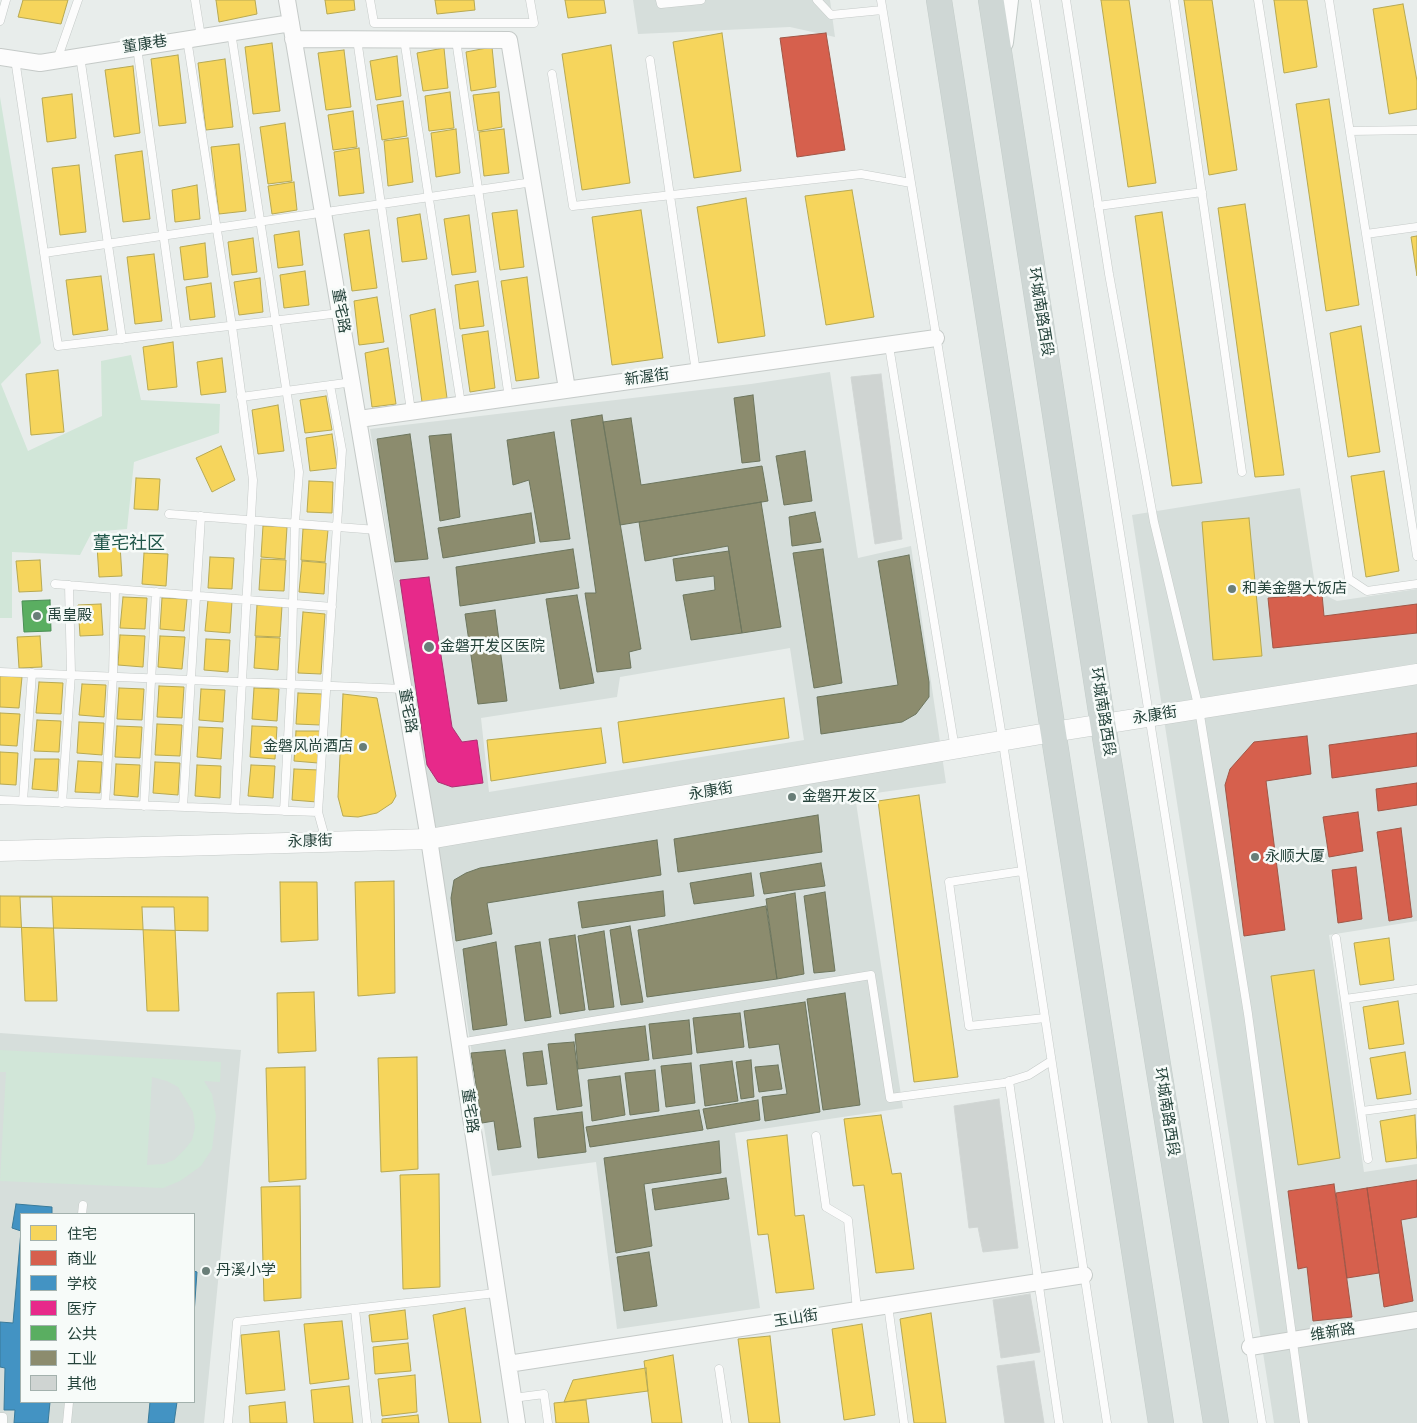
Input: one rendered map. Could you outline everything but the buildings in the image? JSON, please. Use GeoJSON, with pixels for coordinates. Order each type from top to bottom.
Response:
{"type":"FeatureCollection","features":[{"type":"Feature","properties":{"kind":"main road"},"geometry":{"type":"LineString","coordinates":[[939,0],[1161,1423]]}},
{"type":"Feature","properties":{"kind":"main road","name":"环城南路西段"},"geometry":{"type":"LineString","coordinates":[[991,0],[1103,725],[1216,1423]]}},
{"type":"Feature","properties":{"kind":"main road"},"geometry":{"type":"LineString","coordinates":[[1000,58],[1007,0]]}},
{"type":"Feature","properties":{"kind":"street","name":"董宅路"},"geometry":{"type":"LineString","coordinates":[[287,0],[429,839],[517,1423]]}},
{"type":"Feature","properties":{"kind":"street","name":"董康巷"},"geometry":{"type":"LineString","coordinates":[[8,58],[40,63],[231,32],[292,31],[357,39],[510,40],[533,182]]}},
{"type":"Feature","properties":{"kind":"street"},"geometry":{"type":"LineString","coordinates":[[533,182],[567,389]]}},
{"type":"Feature","properties":{"kind":"street","name":"新渥街"},"geometry":{"type":"LineString","coordinates":[[359,419],[936,338]]}},
{"type":"Feature","properties":{"kind":"street","name":"永康街"},"geometry":{"type":"LineString","coordinates":[[0,851],[429,839],[1003,743],[1053,732],[1417,674]]}},
{"type":"Feature","properties":{"kind":"street","name":"玉山街"},"geometry":{"type":"LineString","coordinates":[[508,1364],[1084,1275]]}},
{"type":"Feature","properties":{"kind":"street","name":"维新路"},"geometry":{"type":"LineString","coordinates":[[1250,1347],[1417,1320]]}},
{"type":"Feature","properties":{"kind":"lane"},"geometry":{"type":"LineString","coordinates":[[0,21],[6,0]]}},
{"type":"Feature","properties":{"kind":"lane"},"geometry":{"type":"LineString","coordinates":[[57,60],[78,0]]}},
{"type":"Feature","properties":{"kind":"lane"},"geometry":{"type":"LineString","coordinates":[[195,0],[194,38],[216,227],[232,326],[253,480],[235,809]]}},
{"type":"Feature","properties":{"kind":"lane"},"geometry":{"type":"LineString","coordinates":[[370,0],[374,23],[534,23],[530,0]]}},
{"type":"Feature","properties":{"kind":"lane"},"geometry":{"type":"LineString","coordinates":[[660,0],[660,4],[701,0]]}},
{"type":"Feature","properties":{"kind":"lane"},"geometry":{"type":"LineString","coordinates":[[817,0],[831,15],[882,10]]}},
{"type":"Feature","properties":{"kind":"lane"},"geometry":{"type":"LineString","coordinates":[[880,0],[1003,743],[1107,1423]]}},
{"type":"Feature","properties":{"kind":"lane"},"geometry":{"type":"LineString","coordinates":[[1035,0],[1262,1423]]}},
{"type":"Feature","properties":{"kind":"lane"},"geometry":{"type":"LineString","coordinates":[[1066,0],[1098,206],[1154,522],[1198,709],[1248,1014],[1304,1423]]}},
{"type":"Feature","properties":{"kind":"lane"},"geometry":{"type":"LineString","coordinates":[[1174,0],[1242,472]]}},
{"type":"Feature","properties":{"kind":"lane"},"geometry":{"type":"LineString","coordinates":[[1258,0],[1349,579],[1366,591],[1417,584]]}},
{"type":"Feature","properties":{"kind":"lane"},"geometry":{"type":"LineString","coordinates":[[1330,0],[1417,556]]}},
{"type":"Feature","properties":{"kind":"lane"},"geometry":{"type":"LineString","coordinates":[[231,32],[299,472],[295,523],[291,684],[284,811]]}},
{"type":"Feature","properties":{"kind":"lane"},"geometry":{"type":"LineString","coordinates":[[357,39],[411,411]]}},
{"type":"Feature","properties":{"kind":"lane"},"geometry":{"type":"LineString","coordinates":[[404,39],[461,404]]}},
{"type":"Feature","properties":{"kind":"lane"},"geometry":{"type":"LineString","coordinates":[[456,40],[509,398]]}},
{"type":"Feature","properties":{"kind":"lane"},"geometry":{"type":"LineString","coordinates":[[137,46],[177,332]]}},
{"type":"Feature","properties":{"kind":"lane"},"geometry":{"type":"LineString","coordinates":[[80,55],[122,339]]}},
{"type":"Feature","properties":{"kind":"lane"},"geometry":{"type":"LineString","coordinates":[[8,58],[44,253],[58,346],[340,313]]}},
{"type":"Feature","properties":{"kind":"lane"},"geometry":{"type":"LineString","coordinates":[[650,60],[696,372]]}},
{"type":"Feature","properties":{"kind":"lane"},"geometry":{"type":"LineString","coordinates":[[552,74],[573,206],[861,174],[910,183]]}},
{"type":"Feature","properties":{"kind":"lane"},"geometry":{"type":"LineString","coordinates":[[1350,131],[1417,130]]}},
{"type":"Feature","properties":{"kind":"lane"},"geometry":{"type":"LineString","coordinates":[[44,253],[533,182]]}},
{"type":"Feature","properties":{"kind":"lane"},"geometry":{"type":"LineString","coordinates":[[1098,206],[1202,192]]}},
{"type":"Feature","properties":{"kind":"lane"},"geometry":{"type":"LineString","coordinates":[[1366,234],[1417,227]]}},
{"type":"Feature","properties":{"kind":"lane"},"geometry":{"type":"LineString","coordinates":[[889,346],[955,751]]}},
{"type":"Feature","properties":{"kind":"lane"},"geometry":{"type":"LineString","coordinates":[[241,397],[353,382]]}},
{"type":"Feature","properties":{"kind":"lane"},"geometry":{"type":"LineString","coordinates":[[326,842],[318,812],[342,450],[330,385]]}},
{"type":"Feature","properties":{"kind":"lane"},"geometry":{"type":"LineString","coordinates":[[169,514],[377,530]]}},
{"type":"Feature","properties":{"kind":"lane"},"geometry":{"type":"LineString","coordinates":[[183,807],[201,516]]}},
{"type":"Feature","properties":{"kind":"lane"},"geometry":{"type":"LineString","coordinates":[[55,584],[332,607]]}},
{"type":"Feature","properties":{"kind":"lane"},"geometry":{"type":"LineString","coordinates":[[62,803],[71,674],[69,585]]}},
{"type":"Feature","properties":{"kind":"lane"},"geometry":{"type":"LineString","coordinates":[[105,804],[113,676],[115,589]]}},
{"type":"Feature","properties":{"kind":"lane"},"geometry":{"type":"LineString","coordinates":[[144,806],[156,592]]}},
{"type":"Feature","properties":{"kind":"lane"},"geometry":{"type":"LineString","coordinates":[[0,672],[404,689]]}},
{"type":"Feature","properties":{"kind":"lane"},"geometry":{"type":"LineString","coordinates":[[23,801],[32,673]]}},
{"type":"Feature","properties":{"kind":"lane"},"geometry":{"type":"LineString","coordinates":[[0,800],[318,812]]}},
{"type":"Feature","properties":{"kind":"lane"},"geometry":{"type":"LineString","coordinates":[[1022,871],[950,882],[969,1026],[1044,1018]]}},
{"type":"Feature","properties":{"kind":"lane"},"geometry":{"type":"LineString","coordinates":[[1336,938],[1368,1159]]}},
{"type":"Feature","properties":{"kind":"lane"},"geometry":{"type":"LineString","coordinates":[[459,1043],[871,975],[890,1098],[1009,1081],[1029,1075],[1051,1061]]}},
{"type":"Feature","properties":{"kind":"lane"},"geometry":{"type":"LineString","coordinates":[[1345,999],[1417,989]]}},
{"type":"Feature","properties":{"kind":"lane"},"geometry":{"type":"LineString","coordinates":[[1009,1081],[1059,1423]]}},
{"type":"Feature","properties":{"kind":"lane"},"geometry":{"type":"LineString","coordinates":[[1362,1111],[1417,1104]]}},
{"type":"Feature","properties":{"kind":"lane"},"geometry":{"type":"LineString","coordinates":[[816,1136],[826,1207],[848,1220],[857,1310]]}},
{"type":"Feature","properties":{"kind":"lane"},"geometry":{"type":"LineString","coordinates":[[82,1213],[83,1205]]}},
{"type":"Feature","properties":{"kind":"lane"},"geometry":{"type":"LineString","coordinates":[[228,1423],[237,1322],[496,1293]]}},
{"type":"Feature","properties":{"kind":"lane"},"geometry":{"type":"LineString","coordinates":[[888,1305],[904,1423]]}},
{"type":"Feature","properties":{"kind":"lane"},"geometry":{"type":"LineString","coordinates":[[355,1309],[367,1423]]}},
{"type":"Feature","properties":{"kind":"lane"},"geometry":{"type":"LineString","coordinates":[[719,1370],[727,1423]]}},
{"type":"Feature","properties":{"kind":"lane"},"geometry":{"type":"LineString","coordinates":[[513,1398],[544,1394],[548,1423]]}},
{"type":"Feature","properties":{"kind":"lane"},"geometry":{"type":"LineString","coordinates":[[67,1423],[69,1403]]}},
{"type":"Feature","properties":{"kind":"lane"},"geometry":{"type":"LineString","coordinates":[[0,1416],[3,1417],[2,1423]]}},
{"type":"Feature","properties":{"kind":"shaded area"},"geometry":{"type":"Polygon","coordinates":[[[633,0],[830,0],[835,37],[790,27],[638,34],[633,0]]]}},
{"type":"Feature","properties":{"kind":"shaded area"},"geometry":{"type":"Polygon","coordinates":[[[830,372],[858,558],[911,546],[946,783],[855,796],[903,1108],[735,1133],[760,1308],[617,1329],[596,1162],[492,1176],[370,429],[751,384],[830,372]],[[790,648],[620,677],[617,697],[481,718],[489,792],[804,740],[790,648]]]}},
{"type":"Feature","properties":{"kind":"shaded area"},"geometry":{"type":"Polygon","coordinates":[[[1300,488],[1316,591],[1337,601],[1417,589],[1417,921],[1329,935],[1364,1172],[1417,1164],[1417,1423],[1274,1423],[1132,515],[1300,488]]]}},
{"type":"Feature","properties":{"kind":"shaded area","name":"丹溪小学"},"geometry":{"type":"Polygon","coordinates":[[[0,1033],[241,1050],[204,1423],[0,1423],[0,1033]]]}},
{"type":"Feature","properties":{"kind":"green space"},"geometry":{"type":"Polygon","coordinates":[[[0,97],[41,343],[1,384],[28,451],[102,416],[101,361],[131,355],[141,400],[220,404],[219,433],[134,462],[127,529],[92,532],[80,555],[12,552],[12,618],[0,618],[0,97]]]}},
{"type":"Feature","properties":{"kind":"green space"},"geometry":{"type":"Polygon","coordinates":[[[0,1050],[221,1062],[220,1082],[204,1081],[212,1094],[216,1116],[212,1149],[201,1166],[180,1181],[163,1188],[0,1181],[6,1072],[0,1072],[0,1050]],[[152,1077],[147,1165],[164,1164],[174,1160],[192,1140],[195,1127],[193,1112],[178,1087],[167,1081],[152,1077]]]}},
{"type":"Feature","properties":{"kind":"place","name":"和美金磐大饭店"},"geometry":{"type":"Point","coordinates":[1232,589]}},
{"type":"Feature","properties":{"kind":"place","name":"禹皇殿"},"geometry":{"type":"Point","coordinates":[37,616]}},
{"type":"Feature","properties":{"kind":"place","name":"金磐开发区医院"},"geometry":{"type":"Point","coordinates":[429,647]}},
{"type":"Feature","properties":{"kind":"place","name":"金磐风尚酒店"},"geometry":{"type":"Point","coordinates":[363,747]}},
{"type":"Feature","properties":{"kind":"place","name":"金磐开发区"},"geometry":{"type":"Point","coordinates":[792,797]}},
{"type":"Feature","properties":{"kind":"place","name":"永顺大厦"},"geometry":{"type":"Point","coordinates":[1255,857]}},
{"type":"Feature","properties":{"kind":"place","name":"丹溪小学"},"geometry":{"type":"Point","coordinates":[206,1271]}},
{"type":"Feature","properties":{"kind":"district","name":"董宅社区"},"geometry":{"type":"Point","coordinates":[129,544]}}]}
